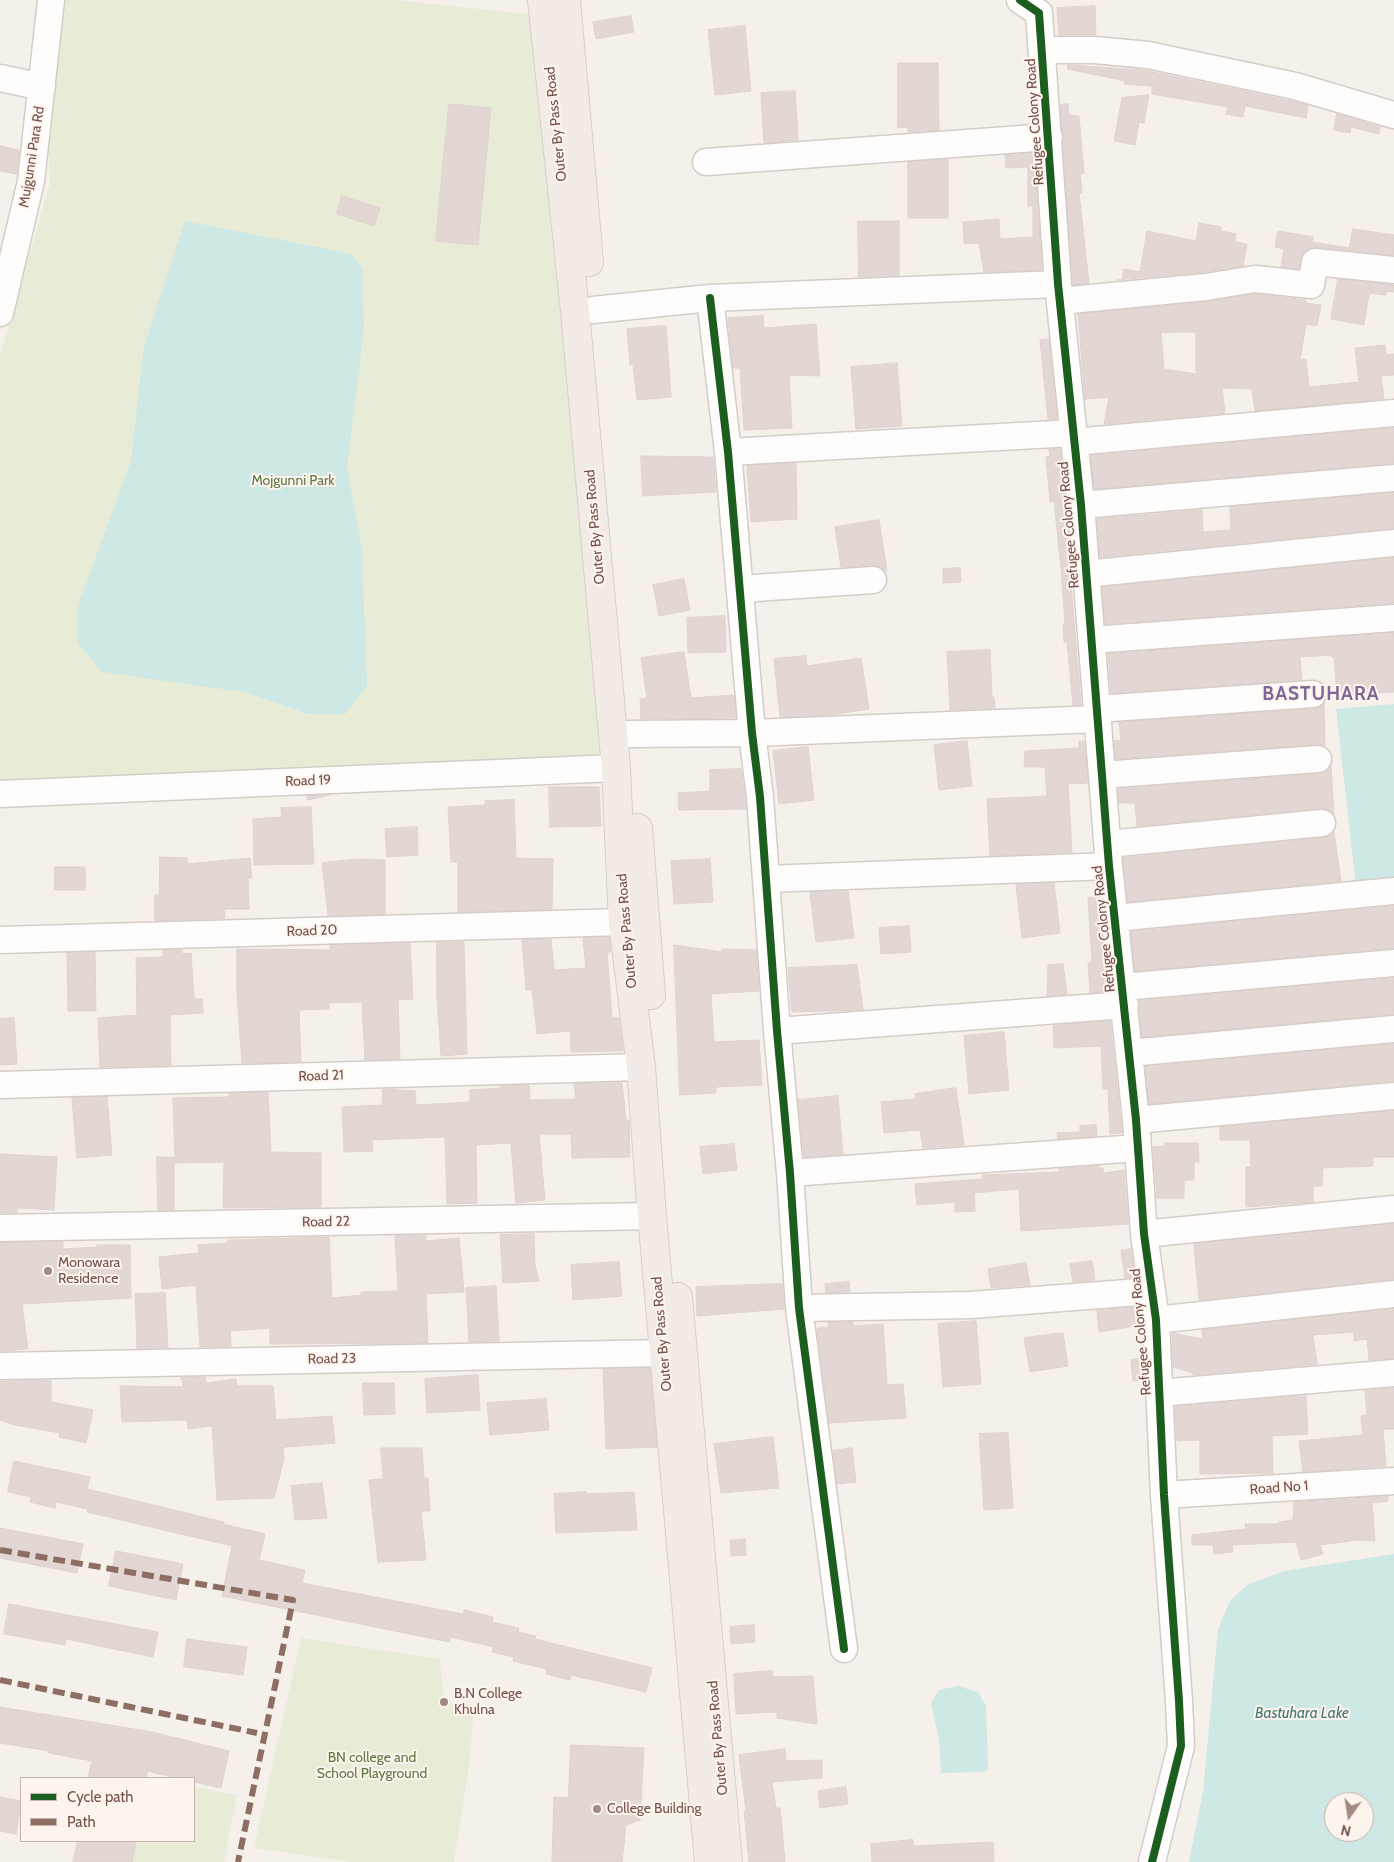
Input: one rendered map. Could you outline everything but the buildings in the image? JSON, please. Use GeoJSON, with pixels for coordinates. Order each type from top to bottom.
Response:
{"type":"FeatureCollection","features":[{"type":"Feature","properties":{"kind":"main road","name":"Outer By Pass Road"},"geometry":{"type":"LineString","coordinates":[[542,0],[576,321],[616,768],[623,922],[642,1068],[652,1216],[709,1862]]}},
{"type":"Feature","properties":{"kind":"main road","name":"Outer By Pass Road"},"geometry":{"type":"LineString","coordinates":[[566,0],[630,734],[671,1241],[684,1352],[728,1862]]}},
{"type":"Feature","properties":{"kind":"street","name":"Mujgunni Para Rd"},"geometry":{"type":"LineString","coordinates":[[0,313],[31,181],[51,0]]}},
{"type":"Feature","properties":{"kind":"street","name":"Refugee Colony Road"},"geometry":{"type":"LineString","coordinates":[[1020,0],[1038,13],[1042,50],[1059,292],[1081,505],[1085,574],[1109,855],[1136,1120],[1144,1234],[1156,1320],[1164,1494],[1182,1746],[1152,1862]]}},
{"type":"Feature","properties":{"kind":"street"},"geometry":{"type":"LineString","coordinates":[[1042,50],[1095,50],[1148,55],[1296,86],[1394,115]]}},
{"type":"Feature","properties":{"kind":"street"},"geometry":{"type":"LineString","coordinates":[[0,78],[42,87]]}},
{"type":"Feature","properties":{"kind":"street"},"geometry":{"type":"LineString","coordinates":[[706,162],[1049,137]]}},
{"type":"Feature","properties":{"kind":"street"},"geometry":{"type":"LineString","coordinates":[[593,310],[710,298],[1059,292],[1206,287],[1255,279],[1311,285],[1315,262],[1394,270]]}},
{"type":"Feature","properties":{"kind":"street"},"geometry":{"type":"LineString","coordinates":[[710,298],[728,452],[766,879],[799,1308],[844,1649]]}},
{"type":"Feature","properties":{"kind":"street"},"geometry":{"type":"LineString","coordinates":[[728,452],[1074,438],[1394,412]]}},
{"type":"Feature","properties":{"kind":"street"},"geometry":{"type":"LineString","coordinates":[[1081,505],[1394,478]]}},
{"type":"Feature","properties":{"kind":"street"},"geometry":{"type":"LineString","coordinates":[[1085,574],[1394,543]]}},
{"type":"Feature","properties":{"kind":"street"},"geometry":{"type":"LineString","coordinates":[[740,589],[873,580]]}},
{"type":"Feature","properties":{"kind":"street"},"geometry":{"type":"LineString","coordinates":[[1092,640],[1394,618]]}},
{"type":"Feature","properties":{"kind":"street"},"geometry":{"type":"LineString","coordinates":[[630,734],[752,733],[1098,714],[1313,694]]}},
{"type":"Feature","properties":{"kind":"street"},"geometry":{"type":"LineString","coordinates":[[1102,775],[1318,759]]}},
{"type":"Feature","properties":{"kind":"street","name":"Road 19"},"geometry":{"type":"LineString","coordinates":[[0,794],[616,768]]}},
{"type":"Feature","properties":{"kind":"street"},"geometry":{"type":"LineString","coordinates":[[766,879],[1109,855],[1322,823]]}},
{"type":"Feature","properties":{"kind":"street"},"geometry":{"type":"LineString","coordinates":[[1115,918],[1394,891]]}},
{"type":"Feature","properties":{"kind":"street","name":"Road 20"},"geometry":{"type":"LineString","coordinates":[[0,940],[623,922]]}},
{"type":"Feature","properties":{"kind":"street"},"geometry":{"type":"LineString","coordinates":[[777,1031],[1124,996],[1394,963]]}},
{"type":"Feature","properties":{"kind":"street"},"geometry":{"type":"LineString","coordinates":[[1128,1053],[1394,1029]]}},
{"type":"Feature","properties":{"kind":"street","name":"Road 21"},"geometry":{"type":"LineString","coordinates":[[0,1085],[642,1068]]}},
{"type":"Feature","properties":{"kind":"street"},"geometry":{"type":"LineString","coordinates":[[1136,1120],[1394,1096]]}},
{"type":"Feature","properties":{"kind":"street"},"geometry":{"type":"LineString","coordinates":[[790,1173],[1138,1148]]}},
{"type":"Feature","properties":{"kind":"street"},"geometry":{"type":"LineString","coordinates":[[1144,1234],[1394,1209]]}},
{"type":"Feature","properties":{"kind":"street","name":"Road 22"},"geometry":{"type":"LineString","coordinates":[[0,1228],[652,1216]]}},
{"type":"Feature","properties":{"kind":"street"},"geometry":{"type":"LineString","coordinates":[[799,1308],[971,1305],[1152,1291]]}},
{"type":"Feature","properties":{"kind":"street"},"geometry":{"type":"LineString","coordinates":[[1156,1320],[1394,1294]]}},
{"type":"Feature","properties":{"kind":"street","name":"Road 23"},"geometry":{"type":"LineString","coordinates":[[0,1366],[664,1353]]}},
{"type":"Feature","properties":{"kind":"street"},"geometry":{"type":"LineString","coordinates":[[1159,1393],[1394,1373]]}},
{"type":"Feature","properties":{"kind":"street","name":"Road No 1"},"geometry":{"type":"LineString","coordinates":[[1164,1494],[1394,1481]]}},
{"type":"Feature","properties":{"kind":"green space","name":"Mojgunni Park"},"geometry":{"type":"Polygon","coordinates":[[[59,0],[395,0],[538,15],[612,761],[0,785],[0,356],[50,183],[45,88],[59,0]]]}},
{"type":"Feature","properties":{"kind":"green space","name":"BN college and School Playground"},"geometry":{"type":"Polygon","coordinates":[[[301,1638],[440,1659],[444,1702],[474,1706],[469,1767],[454,1862],[350,1862],[254,1848],[301,1638]]]}},
{"type":"Feature","properties":{"kind":"green space"},"geometry":{"type":"Polygon","coordinates":[[[195,1787],[237,1795],[224,1862],[132,1862],[136,1842],[195,1842],[195,1787]]]}},
{"type":"Feature","properties":{"kind":"water"},"geometry":{"type":"Polygon","coordinates":[[[185,221],[352,254],[362,268],[364,327],[347,467],[362,551],[367,686],[345,714],[308,714],[244,692],[102,672],[78,643],[78,606],[131,461],[144,346],[185,221]]]}},
{"type":"Feature","properties":{"kind":"water"},"geometry":{"type":"Polygon","coordinates":[[[1394,704],[1394,882],[1356,886],[1336,709],[1394,704]]]}},
{"type":"Feature","properties":{"kind":"water","name":"Bastuhara Lake"},"geometry":{"type":"Polygon","coordinates":[[[1394,1554],[1394,1862],[1189,1862],[1203,1792],[1218,1629],[1230,1601],[1247,1585],[1284,1571],[1394,1554]]]}},
{"type":"Feature","properties":{"kind":"water"},"geometry":{"type":"Polygon","coordinates":[[[958,1686],[978,1692],[986,1706],[988,1769],[985,1772],[941,1773],[939,1740],[931,1703],[939,1690],[958,1686]]]}},
{"type":"Feature","properties":{"kind":"marked path"},"geometry":{"type":"LineString","coordinates":[[0,1550],[293,1600],[238,1862]]}},
{"type":"Feature","properties":{"kind":"marked path"},"geometry":{"type":"LineString","coordinates":[[0,1680],[257,1733]]}},
{"type":"Feature","properties":{"kind":"cycle path"},"geometry":{"type":"LineString","coordinates":[[1020,0],[1039,13],[1058,284],[1081,505],[1109,866],[1136,1120],[1144,1234],[1156,1320],[1164,1495],[1181,1746],[1152,1862]]}},
{"type":"Feature","properties":{"kind":"cycle path"},"geometry":{"type":"LineString","coordinates":[[710,298],[728,452],[752,733],[760,797],[799,1308],[844,1649]]}},
{"type":"Feature","properties":{"kind":"place","name":"Monowara Residence"},"geometry":{"type":"Point","coordinates":[48,1271]}},
{"type":"Feature","properties":{"kind":"place","name":"B.N College Khulna"},"geometry":{"type":"Point","coordinates":[444,1702]}},
{"type":"Feature","properties":{"kind":"place","name":"College Building"},"geometry":{"type":"Point","coordinates":[597,1809]}},
{"type":"Feature","properties":{"kind":"district","name":"BASTUHARA"},"geometry":{"type":"Point","coordinates":[1321,694]}}]}
